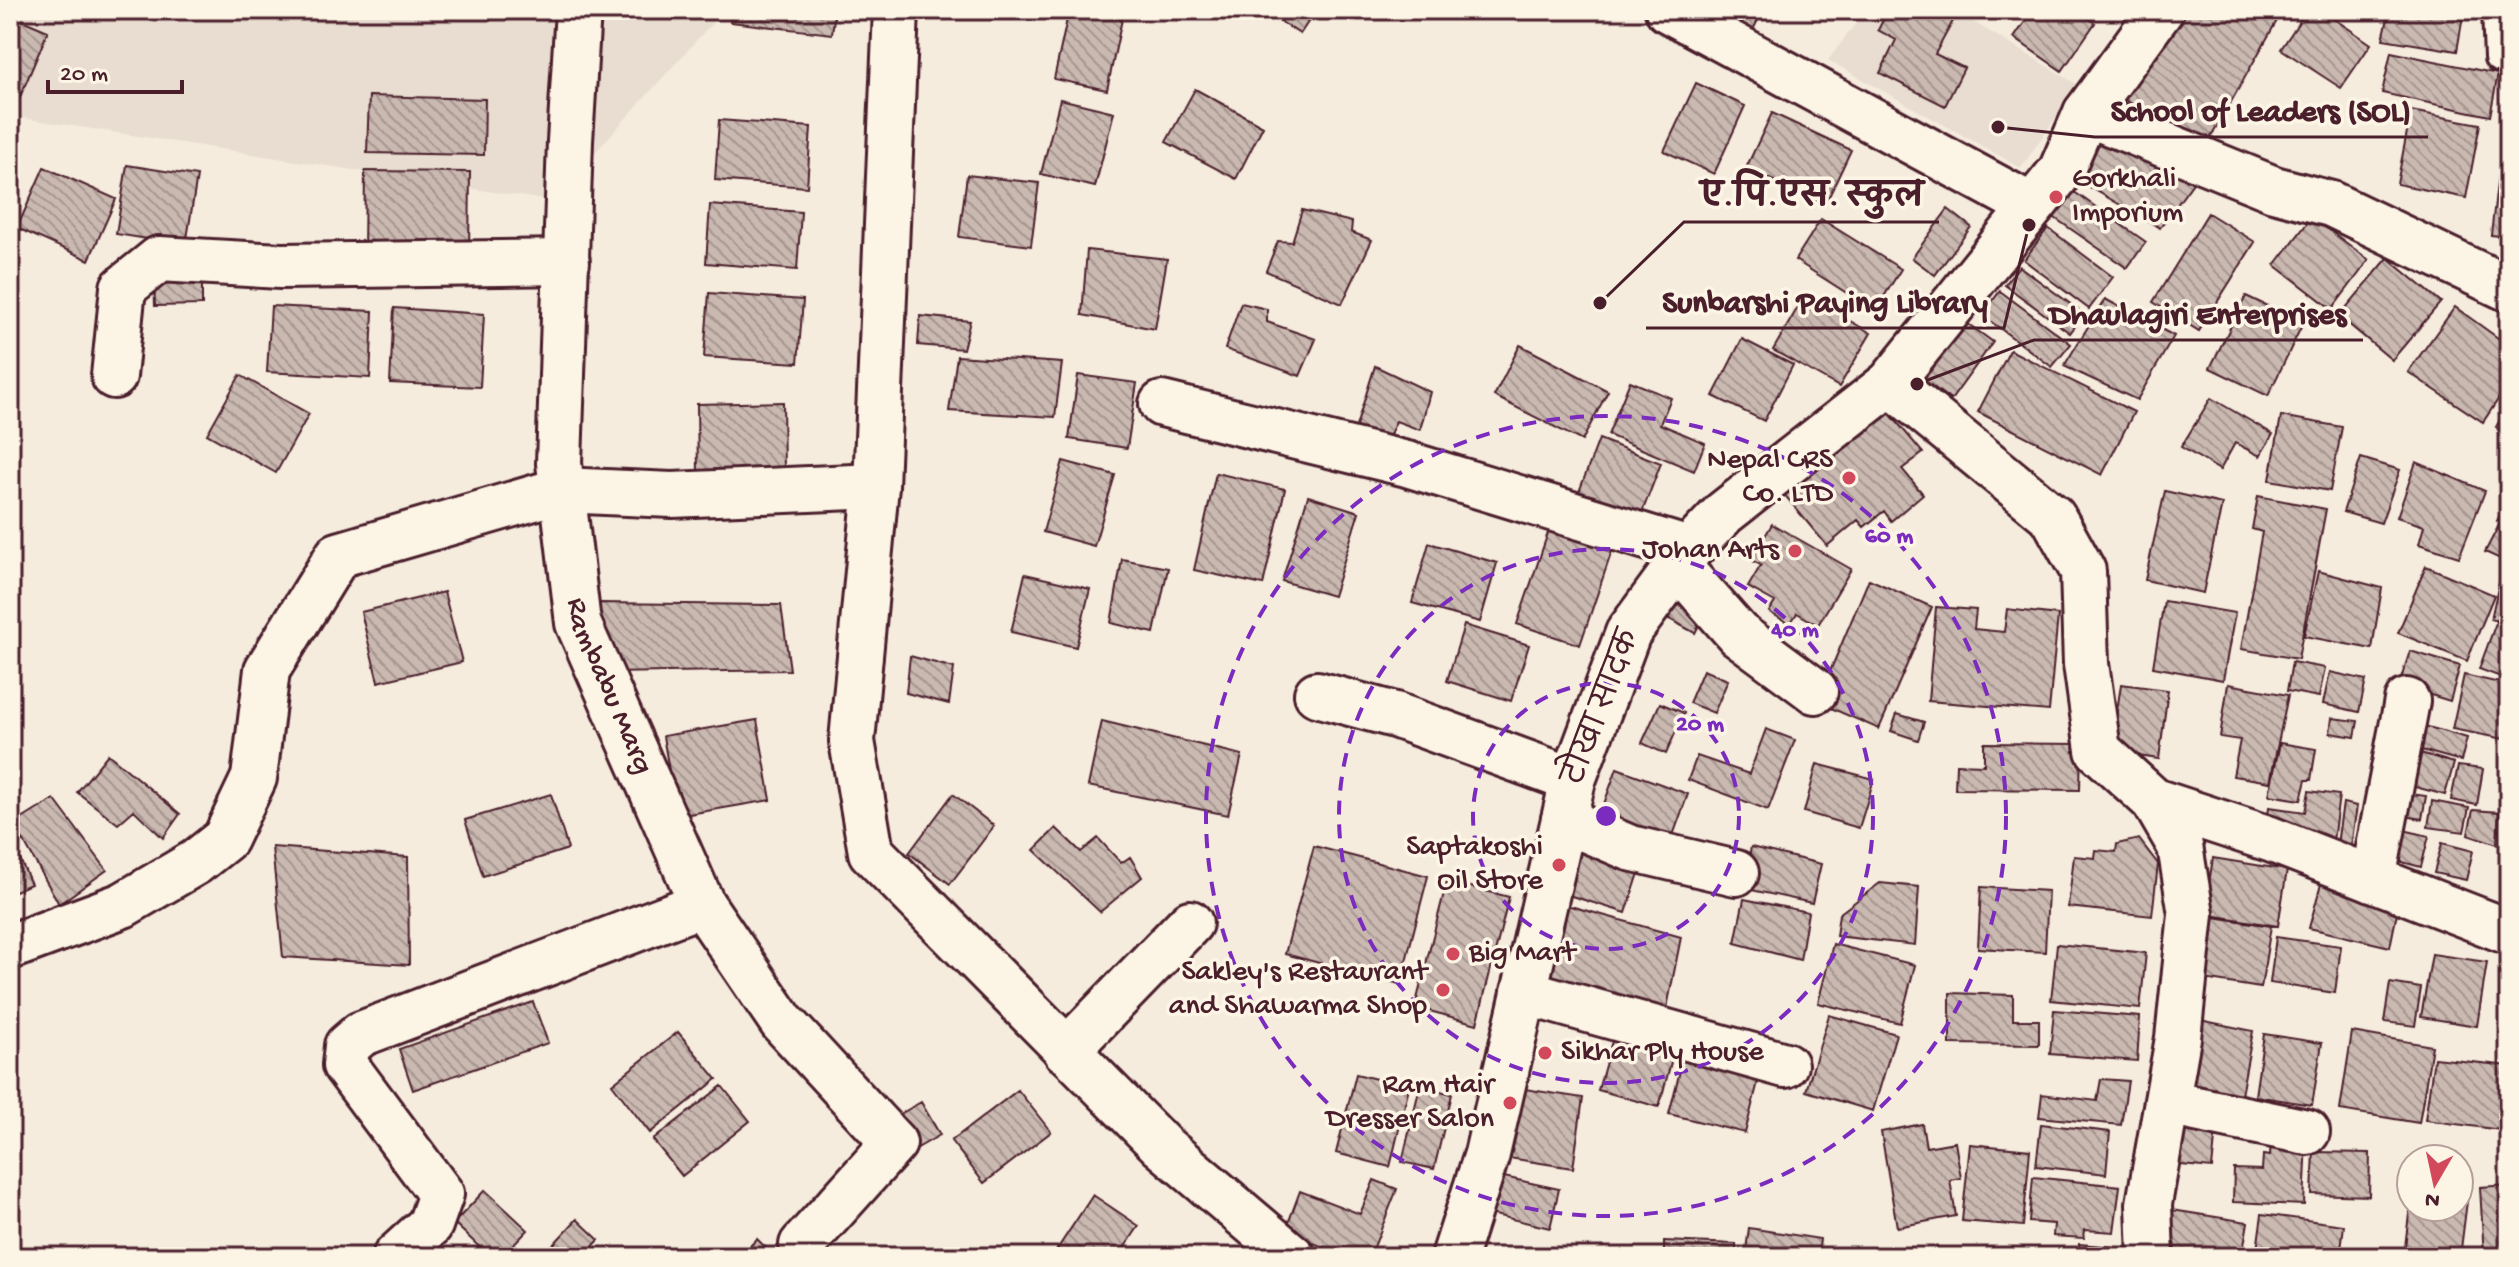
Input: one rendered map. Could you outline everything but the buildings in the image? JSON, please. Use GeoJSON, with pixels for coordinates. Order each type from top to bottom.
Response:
{"type":"FeatureCollection","features":[{"type":"Feature","properties":{"kind":"street","name":"Rambabu Marg"},"geometry":{"type":"LineString","coordinates":[[578,10],[561,490],[578,623],[702,904],[782,1022],[894,1143],[802,1245]]}},
{"type":"Feature","properties":{"kind":"street"},"geometry":{"type":"LineString","coordinates":[[896,10],[876,486],[852,741],[871,852],[1161,1145],[1293,1257]]}},
{"type":"Feature","properties":{"kind":"street"},"geometry":{"type":"LineString","coordinates":[[1668,10],[2031,206]]}},
{"type":"Feature","properties":{"kind":"street","name":"टोखा सादक"},"geometry":{"type":"LineString","coordinates":[[1454,1257],[1487,1154],[1569,800],[1628,633],[1683,558],[1724,513],[1890,383],[2061,171],[2086,113],[2161,10]]}},
{"type":"Feature","properties":{"kind":"street"},"geometry":{"type":"LineString","coordinates":[[2086,113],[2274,189],[2331,204],[2509,289]]}},
{"type":"Feature","properties":{"kind":"street"},"geometry":{"type":"LineString","coordinates":[[114,376],[123,288],[159,259],[281,266],[567,262]]}},
{"type":"Feature","properties":{"kind":"street"},"geometry":{"type":"LineString","coordinates":[[1890,383],[2053,517],[2083,571],[2086,664],[2098,750],[2154,801],[2180,846],[2191,914],[2167,1103],[2149,1204],[2151,1257]]}},
{"type":"Feature","properties":{"kind":"street"},"geometry":{"type":"LineString","coordinates":[[1162,404],[1407,464],[1683,558],[1738,634],[1815,691]]}},
{"type":"Feature","properties":{"kind":"street"},"geometry":{"type":"LineString","coordinates":[[10,947],[123,905],[196,862],[225,839],[254,778],[267,670],[338,555],[561,490],[672,495],[876,486]]}},
{"type":"Feature","properties":{"kind":"street"},"geometry":{"type":"LineString","coordinates":[[1317,694],[1395,715],[1569,800],[1630,848],[1736,873]]}},
{"type":"Feature","properties":{"kind":"street"},"geometry":{"type":"LineString","coordinates":[[2373,879],[2407,701]]}},
{"type":"Feature","properties":{"kind":"street"},"geometry":{"type":"LineString","coordinates":[[2154,801],[2270,839],[2509,932]]}},
{"type":"Feature","properties":{"kind":"street"},"geometry":{"type":"LineString","coordinates":[[395,1257],[430,1225],[441,1194],[345,1065],[347,1046],[361,1034],[702,904]]}},
{"type":"Feature","properties":{"kind":"street"},"geometry":{"type":"LineString","coordinates":[[1066,1051],[1190,923]]}},
{"type":"Feature","properties":{"kind":"street"},"geometry":{"type":"LineString","coordinates":[[1524,992],[1785,1065]]}},
{"type":"Feature","properties":{"kind":"street"},"geometry":{"type":"LineString","coordinates":[[2167,1103],[2307,1132]]}},
{"type":"Feature","properties":{"kind":"lane"},"geometry":{"type":"LineString","coordinates":[[2496,10],[2498,58]]}},
{"type":"Feature","properties":{"kind":"shaded area"},"geometry":{"type":"Polygon","coordinates":[[[10,10],[724,10],[551,201],[10,116],[10,10]]]}},
{"type":"Feature","properties":{"kind":"shaded area"},"geometry":{"type":"Polygon","coordinates":[[[1866,10],[1954,10],[2078,85],[2021,168],[1828,60],[1866,10]]]}},
{"type":"Feature","properties":{"kind":"place","name":"School of Leaders (SOL)"},"geometry":{"type":"Point","coordinates":[1998,127]}},
{"type":"Feature","properties":{"kind":"place","name":"Gorkhali Imporium"},"geometry":{"type":"Point","coordinates":[2056,197]}},
{"type":"Feature","properties":{"kind":"place","name":"Sunbarshi Paying Library"},"geometry":{"type":"Point","coordinates":[2029,225]}},
{"type":"Feature","properties":{"kind":"place","name":"ए.पि.एस. स्कुल"},"geometry":{"type":"Point","coordinates":[1600,303]}},
{"type":"Feature","properties":{"kind":"place","name":"Dhaulagiri Enterprises"},"geometry":{"type":"Point","coordinates":[1917,384]}},
{"type":"Feature","properties":{"kind":"place","name":"Nepal CRS Co. LTD"},"geometry":{"type":"Point","coordinates":[1849,478]}},
{"type":"Feature","properties":{"kind":"place","name":"Johan Arts"},"geometry":{"type":"Point","coordinates":[1795,551]}},
{"type":"Feature","properties":{"kind":"place","name":"Saptakoshi Oil Store"},"geometry":{"type":"Point","coordinates":[1559,865]}},
{"type":"Feature","properties":{"kind":"place","name":"Big Mart"},"geometry":{"type":"Point","coordinates":[1453,954]}},
{"type":"Feature","properties":{"kind":"place","name":"Sakley's Restaurant and Shawarma Shop"},"geometry":{"type":"Point","coordinates":[1443,990]}},
{"type":"Feature","properties":{"kind":"place","name":"Sikhar Ply House"},"geometry":{"type":"Point","coordinates":[1545,1053]}},
{"type":"Feature","properties":{"kind":"place","name":"Ram Hair Dresser Salon"},"geometry":{"type":"Point","coordinates":[1510,1103]}}]}
